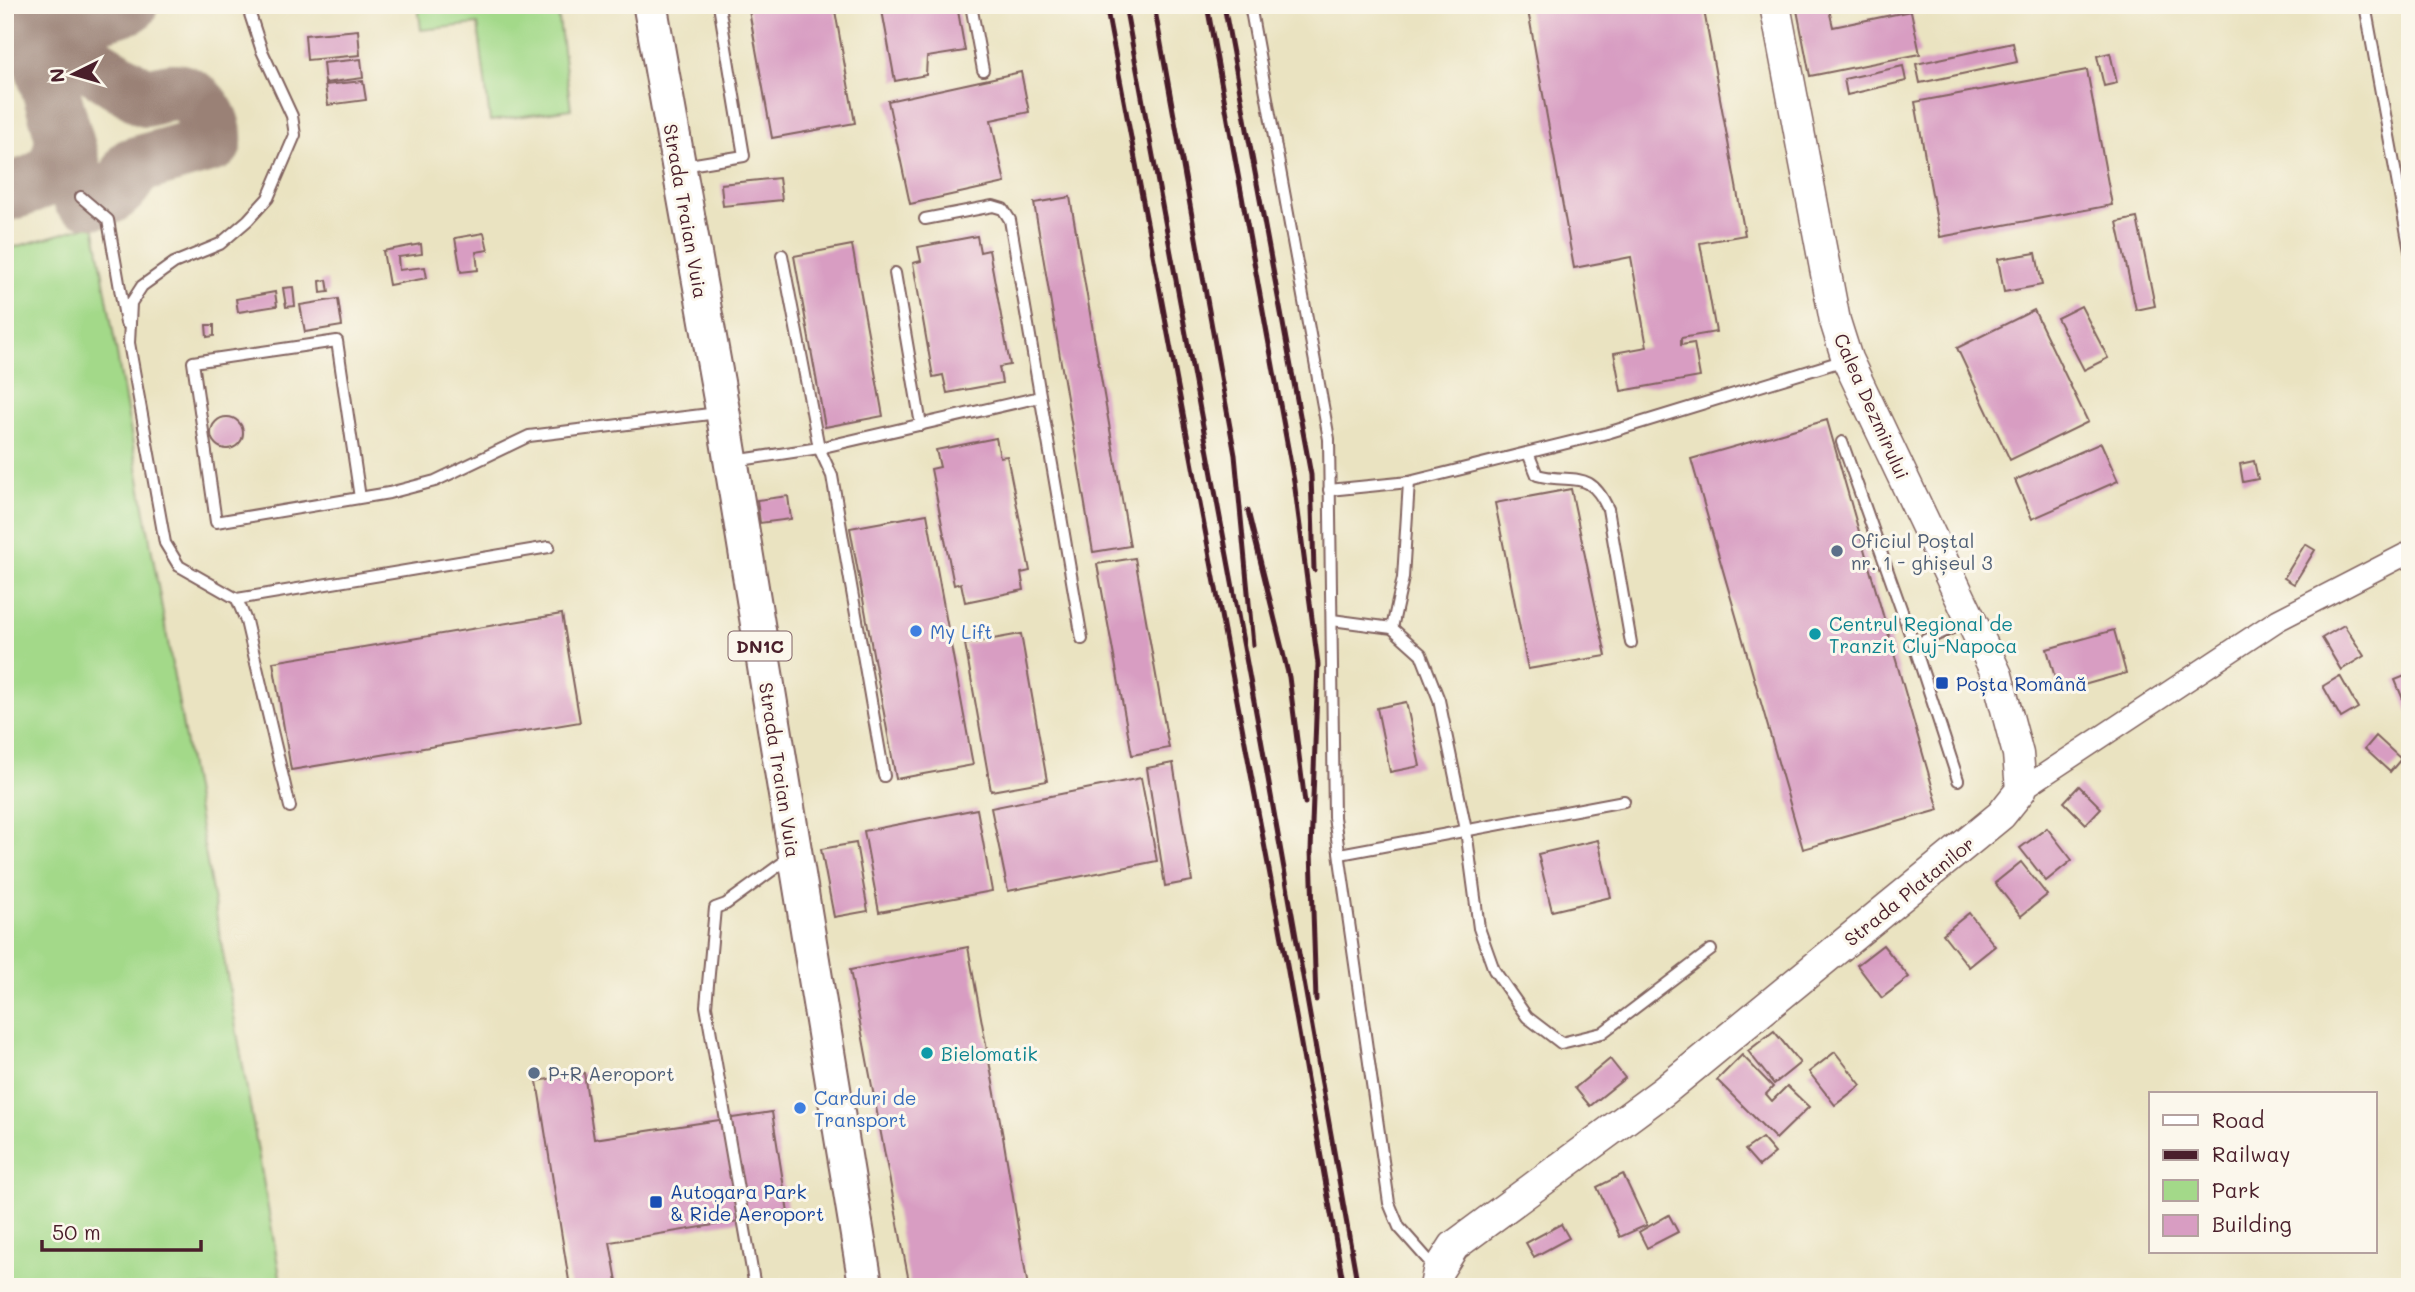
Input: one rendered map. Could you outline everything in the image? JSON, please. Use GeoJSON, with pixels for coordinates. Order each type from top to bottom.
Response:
{"type":"FeatureCollection","features":[{"type":"Feature","properties":{"kind":"main road","name":"Strada Traian Vuia"},"geometry":{"type":"LineString","coordinates":[[650,5],[723,413],[866,1287]]}},
{"type":"Feature","properties":{"kind":"main road","name":"Calea Dezmirului"},"geometry":{"type":"LineString","coordinates":[[1775,5],[1825,276],[1847,359],[1997,675],[2018,754],[2021,790]]}},
{"type":"Feature","properties":{"kind":"main road","name":"Strada Platanilor"},"geometry":{"type":"LineString","coordinates":[[1436,1279],[1454,1246],[1664,1091],[2001,815],[2021,790]]}},
{"type":"Feature","properties":{"kind":"street","name":"Strada Platanilor"},"geometry":{"type":"LineString","coordinates":[[2021,790],[2278,620],[2410,552]]}},
{"type":"Feature","properties":{"kind":"lane"},"geometry":{"type":"LineString","coordinates":[[129,343],[131,303],[142,286],[174,263],[220,244],[248,219],[268,198],[295,135],[292,116],[262,51],[247,5]]}},
{"type":"Feature","properties":{"kind":"lane"},"geometry":{"type":"LineString","coordinates":[[678,167],[744,156],[719,5]]}},
{"type":"Feature","properties":{"kind":"lane"},"geometry":{"type":"LineString","coordinates":[[971,5],[983,70]]}},
{"type":"Feature","properties":{"kind":"lane"},"geometry":{"type":"LineString","coordinates":[[1250,5],[1329,439],[1335,817],[1389,1203],[1399,1227],[1436,1279]]}},
{"type":"Feature","properties":{"kind":"lane"},"geometry":{"type":"LineString","coordinates":[[2365,5],[2410,251]]}},
{"type":"Feature","properties":{"kind":"lane"},"geometry":{"type":"LineString","coordinates":[[81,197],[108,220],[165,543],[179,566],[237,599],[246,621],[290,807]]}},
{"type":"Feature","properties":{"kind":"lane"},"geometry":{"type":"LineString","coordinates":[[925,219],[993,205],[1003,209],[1010,219],[1082,639]]}},
{"type":"Feature","properties":{"kind":"lane"},"geometry":{"type":"LineString","coordinates":[[782,255],[819,449],[832,476],[884,776]]}},
{"type":"Feature","properties":{"kind":"lane"},"geometry":{"type":"LineString","coordinates":[[895,273],[921,425]]}},
{"type":"Feature","properties":{"kind":"lane"},"geometry":{"type":"LineString","coordinates":[[360,498],[337,341],[193,362],[216,522],[360,498],[435,481],[529,436],[723,413]]}},
{"type":"Feature","properties":{"kind":"lane"},"geometry":{"type":"LineString","coordinates":[[1329,490],[1409,482],[1528,453],[1607,433],[1847,359]]}},
{"type":"Feature","properties":{"kind":"lane"},"geometry":{"type":"LineString","coordinates":[[731,462],[819,449],[1040,397]]}},
{"type":"Feature","properties":{"kind":"lane"},"geometry":{"type":"LineString","coordinates":[[1842,442],[1914,645],[1958,780]]}},
{"type":"Feature","properties":{"kind":"lane"},"geometry":{"type":"LineString","coordinates":[[1528,453],[1537,475],[1588,481],[1600,490],[1608,509],[1630,643]]}},
{"type":"Feature","properties":{"kind":"lane"},"geometry":{"type":"LineString","coordinates":[[1392,628],[1403,578],[1409,482]]}},
{"type":"Feature","properties":{"kind":"lane"},"geometry":{"type":"LineString","coordinates":[[237,599],[549,547]]}},
{"type":"Feature","properties":{"kind":"lane"},"geometry":{"type":"LineString","coordinates":[[1914,645],[1970,619]]}},
{"type":"Feature","properties":{"kind":"lane"},"geometry":{"type":"LineString","coordinates":[[1332,620],[1392,628],[1421,654],[1439,700],[1466,830],[1479,928],[1494,970],[1527,1017],[1561,1043],[1602,1033],[1710,950]]}},
{"type":"Feature","properties":{"kind":"lane"},"geometry":{"type":"LineString","coordinates":[[1340,854],[1624,801]]}},
{"type":"Feature","properties":{"kind":"lane"},"geometry":{"type":"LineString","coordinates":[[755,1287],[706,1006],[713,920],[715,908],[726,904],[794,855]]}},
{"type":"Feature","properties":{"kind":"green space"},"geometry":{"type":"Polygon","coordinates":[[[418,5],[557,5],[571,109],[490,121],[478,24],[421,30],[418,5]]]}},
{"type":"Feature","properties":{"kind":"green space"},"geometry":{"type":"Polygon","coordinates":[[[94,224],[282,1287],[5,1287],[5,250],[94,224]]]}},
{"type":"Feature","properties":{"kind":"building"},"geometry":{"type":"Polygon","coordinates":[[[748,5],[834,5],[855,123],[772,138],[748,5]]]}},
{"type":"Feature","properties":{"kind":"building"},"geometry":{"type":"Polygon","coordinates":[[[881,5],[957,5],[965,51],[927,57],[926,75],[895,81],[881,5]]]}},
{"type":"Feature","properties":{"kind":"building"},"geometry":{"type":"Polygon","coordinates":[[[1527,5],[1703,5],[1745,235],[1700,243],[1716,332],[1681,338],[1681,345],[1694,343],[1700,377],[1621,391],[1614,353],[1647,347],[1631,257],[1574,268],[1527,5]]]}},
{"type":"Feature","properties":{"kind":"building"},"geometry":{"type":"Polygon","coordinates":[[[1796,5],[1828,5],[1833,27],[1911,11],[1920,54],[1810,76],[1796,5]]]}},
{"type":"Feature","properties":{"kind":"building"},"geometry":{"type":"Polygon","coordinates":[[[358,30],[360,55],[307,60],[305,35],[358,30]]]}},
{"type":"Feature","properties":{"kind":"building"},"geometry":{"type":"Polygon","coordinates":[[[2013,43],[2017,62],[1920,83],[1916,64],[2013,43]]]}},
{"type":"Feature","properties":{"kind":"building"},"geometry":{"type":"Polygon","coordinates":[[[2110,53],[2117,83],[2104,86],[2097,56],[2110,53]]]}},
{"type":"Feature","properties":{"kind":"building"},"geometry":{"type":"Polygon","coordinates":[[[361,59],[363,78],[325,83],[323,63],[361,59]]]}},
{"type":"Feature","properties":{"kind":"building"},"geometry":{"type":"Polygon","coordinates":[[[1903,66],[1906,81],[1847,95],[1844,79],[1903,66]]]}},
{"type":"Feature","properties":{"kind":"building"},"geometry":{"type":"Polygon","coordinates":[[[2087,70],[2112,205],[1940,237],[1915,102],[2087,70]]]}},
{"type":"Feature","properties":{"kind":"building"},"geometry":{"type":"Polygon","coordinates":[[[1021,72],[1029,112],[991,120],[1005,183],[910,204],[888,101],[1021,72]]]}},
{"type":"Feature","properties":{"kind":"building"},"geometry":{"type":"Polygon","coordinates":[[[363,81],[366,100],[328,105],[325,85],[363,81]]]}},
{"type":"Feature","properties":{"kind":"building"},"geometry":{"type":"Polygon","coordinates":[[[779,178],[782,200],[723,206],[721,184],[779,178]]]}},
{"type":"Feature","properties":{"kind":"building"},"geometry":{"type":"Polygon","coordinates":[[[1070,197],[1130,546],[1093,552],[1034,203],[1070,197]]]}},
{"type":"Feature","properties":{"kind":"building"},"geometry":{"type":"Polygon","coordinates":[[[2137,218],[2155,306],[2136,310],[2117,222],[2137,218]]]}},
{"type":"Feature","properties":{"kind":"building"},"geometry":{"type":"Polygon","coordinates":[[[484,233],[488,250],[476,252],[478,270],[461,272],[455,238],[484,233]]]}},
{"type":"Feature","properties":{"kind":"building"},"geometry":{"type":"Polygon","coordinates":[[[977,236],[980,252],[989,250],[1010,365],[999,367],[1002,383],[947,393],[943,375],[933,377],[913,263],[921,261],[918,247],[977,236]]]}},
{"type":"Feature","properties":{"kind":"building"},"geometry":{"type":"Polygon","coordinates":[[[421,244],[422,254],[398,257],[399,270],[425,267],[427,278],[389,285],[383,251],[421,244]]]}},
{"type":"Feature","properties":{"kind":"building"},"geometry":{"type":"Polygon","coordinates":[[[852,245],[883,416],[825,427],[794,256],[852,245]]]}},
{"type":"Feature","properties":{"kind":"building"},"geometry":{"type":"Polygon","coordinates":[[[2036,253],[2042,285],[2004,292],[1998,259],[2036,253]]]}},
{"type":"Feature","properties":{"kind":"building"},"geometry":{"type":"Polygon","coordinates":[[[327,280],[329,292],[321,293],[320,281],[327,280]]]}},
{"type":"Feature","properties":{"kind":"building"},"geometry":{"type":"Polygon","coordinates":[[[293,287],[295,306],[286,307],[283,288],[293,287]]]}},
{"type":"Feature","properties":{"kind":"building"},"geometry":{"type":"Polygon","coordinates":[[[275,292],[277,306],[238,312],[236,299],[275,292]]]}},
{"type":"Feature","properties":{"kind":"building"},"geometry":{"type":"Polygon","coordinates":[[[338,299],[342,326],[305,332],[300,305],[338,299]]]}},
{"type":"Feature","properties":{"kind":"building"},"geometry":{"type":"Polygon","coordinates":[[[2081,306],[2108,358],[2084,370],[2057,318],[2081,306]]]}},
{"type":"Feature","properties":{"kind":"building"},"geometry":{"type":"Polygon","coordinates":[[[2034,310],[2088,422],[2010,460],[1957,348],[2034,310]]]}},
{"type":"Feature","properties":{"kind":"building"},"geometry":{"type":"Polygon","coordinates":[[[206,325],[214,325],[214,336],[207,337],[206,325]]]}},
{"type":"Feature","properties":{"kind":"building"},"geometry":{"type":"Polygon","coordinates":[[[227,417],[238,422],[243,433],[238,444],[227,449],[216,444],[211,433],[216,422],[227,417]]]}},
{"type":"Feature","properties":{"kind":"building","name":"Centrul Regional de Tranzit Cluj-Napoca"},"geometry":{"type":"Polygon","coordinates":[[[1827,420],[1939,810],[1803,849],[1691,459],[1827,420]]]}},
{"type":"Feature","properties":{"kind":"building"},"geometry":{"type":"Polygon","coordinates":[[[996,438],[1000,457],[1007,456],[1030,571],[1021,573],[1024,590],[965,602],[961,583],[954,585],[931,469],[940,467],[936,450],[996,438]]]}},
{"type":"Feature","properties":{"kind":"building"},"geometry":{"type":"Polygon","coordinates":[[[2101,443],[2118,481],[2032,519],[2015,480],[2101,443]]]}},
{"type":"Feature","properties":{"kind":"building"},"geometry":{"type":"Polygon","coordinates":[[[2254,461],[2258,479],[2243,482],[2240,464],[2254,461]]]}},
{"type":"Feature","properties":{"kind":"building"},"geometry":{"type":"Polygon","coordinates":[[[1571,489],[1606,656],[1528,669],[1495,503],[1571,489]]]}},
{"type":"Feature","properties":{"kind":"building"},"geometry":{"type":"Polygon","coordinates":[[[788,496],[791,519],[760,523],[757,500],[788,496]]]}},
{"type":"Feature","properties":{"kind":"building"},"geometry":{"type":"Polygon","coordinates":[[[927,514],[973,765],[896,779],[850,528],[927,514]]]}},
{"type":"Feature","properties":{"kind":"building"},"geometry":{"type":"Polygon","coordinates":[[[2305,544],[2315,550],[2294,584],[2284,578],[2305,544]]]}},
{"type":"Feature","properties":{"kind":"building"},"geometry":{"type":"Polygon","coordinates":[[[1135,558],[1169,748],[1132,755],[1097,564],[1135,558]]]}},
{"type":"Feature","properties":{"kind":"building"},"geometry":{"type":"Polygon","coordinates":[[[562,614],[580,722],[291,770],[273,662],[562,614]]]}},
{"type":"Feature","properties":{"kind":"building"},"geometry":{"type":"Polygon","coordinates":[[[2344,625],[2364,656],[2341,670],[2322,638],[2344,625]]]}},
{"type":"Feature","properties":{"kind":"building"},"geometry":{"type":"Polygon","coordinates":[[[2114,630],[2126,673],[2059,692],[2047,649],[2114,630]]]}},
{"type":"Feature","properties":{"kind":"building"},"geometry":{"type":"Polygon","coordinates":[[[1021,634],[1047,781],[991,791],[965,644],[1021,634]]]}},
{"type":"Feature","properties":{"kind":"building"},"geometry":{"type":"Polygon","coordinates":[[[2410,674],[2410,716],[2395,680],[2410,674]]]}},
{"type":"Feature","properties":{"kind":"building"},"geometry":{"type":"Polygon","coordinates":[[[2340,676],[2358,708],[2341,718],[2323,686],[2340,676]]]}},
{"type":"Feature","properties":{"kind":"building"},"geometry":{"type":"Polygon","coordinates":[[[1406,702],[1420,766],[1390,772],[1377,708],[1406,702]]]}},
{"type":"Feature","properties":{"kind":"building"},"geometry":{"type":"Polygon","coordinates":[[[2376,736],[2401,759],[2390,772],[2365,749],[2376,736]]]}},
{"type":"Feature","properties":{"kind":"building"},"geometry":{"type":"Polygon","coordinates":[[[1173,763],[1192,881],[1165,886],[1147,768],[1173,763]]]}},
{"type":"Feature","properties":{"kind":"building"},"geometry":{"type":"Polygon","coordinates":[[[1141,778],[1157,861],[1008,891],[991,808],[1141,778]]]}},
{"type":"Feature","properties":{"kind":"building"},"geometry":{"type":"Polygon","coordinates":[[[2079,786],[2101,808],[2086,824],[2064,802],[2079,786]]]}},
{"type":"Feature","properties":{"kind":"building"},"geometry":{"type":"Polygon","coordinates":[[[977,809],[992,891],[879,912],[864,831],[977,809]]]}},
{"type":"Feature","properties":{"kind":"building"},"geometry":{"type":"Polygon","coordinates":[[[2047,828],[2072,860],[2046,881],[2020,848],[2047,828]]]}},
{"type":"Feature","properties":{"kind":"building"},"geometry":{"type":"Polygon","coordinates":[[[1598,840],[1611,897],[1552,911],[1538,854],[1598,840]]]}},
{"type":"Feature","properties":{"kind":"building"},"geometry":{"type":"Polygon","coordinates":[[[856,843],[868,911],[834,917],[821,849],[856,843]]]}},
{"type":"Feature","properties":{"kind":"building"},"geometry":{"type":"Polygon","coordinates":[[[2021,862],[2047,895],[2021,916],[1995,883],[2021,862]]]}},
{"type":"Feature","properties":{"kind":"building"},"geometry":{"type":"Polygon","coordinates":[[[1969,913],[1995,946],[1969,967],[1943,934],[1969,913]]]}},
{"type":"Feature","properties":{"kind":"building"},"geometry":{"type":"Polygon","coordinates":[[[1883,945],[1909,977],[1882,998],[1857,965],[1883,945]]]}},
{"type":"Feature","properties":{"kind":"building","name":"Bielomatik"},"geometry":{"type":"Polygon","coordinates":[[[968,947],[1028,1287],[910,1287],[850,970],[968,947]]]}},
{"type":"Feature","properties":{"kind":"building"},"geometry":{"type":"Polygon","coordinates":[[[1774,1031],[1800,1063],[1774,1084],[1748,1051],[1774,1031]]]}},
{"type":"Feature","properties":{"kind":"building"},"geometry":{"type":"Polygon","coordinates":[[[1835,1052],[1861,1085],[1835,1105],[1809,1072],[1835,1052]]]}},
{"type":"Feature","properties":{"kind":"building"},"geometry":{"type":"Polygon","coordinates":[[[1742,1055],[1773,1087],[1766,1094],[1772,1101],[1787,1086],[1809,1107],[1776,1139],[1717,1080],[1742,1055]]]}},
{"type":"Feature","properties":{"kind":"building"},"geometry":{"type":"Polygon","coordinates":[[[1610,1059],[1625,1078],[1590,1106],[1575,1088],[1610,1059]]]}},
{"type":"Feature","properties":{"kind":"building"},"geometry":{"type":"Polygon","coordinates":[[[584,1073],[594,1139],[772,1112],[788,1213],[610,1242],[618,1287],[570,1287],[537,1081],[584,1073]]]}},
{"type":"Feature","properties":{"kind":"building"},"geometry":{"type":"Polygon","coordinates":[[[1762,1138],[1775,1153],[1759,1166],[1745,1150],[1762,1138]]]}},
{"type":"Feature","properties":{"kind":"building"},"geometry":{"type":"Polygon","coordinates":[[[1623,1174],[1647,1225],[1620,1237],[1597,1187],[1623,1174]]]}},
{"type":"Feature","properties":{"kind":"building"},"geometry":{"type":"Polygon","coordinates":[[[1669,1215],[1678,1232],[1647,1248],[1639,1232],[1669,1215]]]}},
{"type":"Feature","properties":{"kind":"building"},"geometry":{"type":"Polygon","coordinates":[[[1561,1224],[1569,1238],[1534,1257],[1526,1243],[1561,1224]]]}},
{"type":"Feature","properties":{"kind":"taxiway"},"geometry":{"type":"LineString","coordinates":[[26,5],[52,39],[146,98],[172,92],[183,94],[198,103],[208,118],[213,143],[133,166],[119,188],[106,197],[81,197],[26,5]]}},
{"type":"Feature","properties":{"kind":"taxiway"},"geometry":{"type":"LineString","coordinates":[[38,50],[63,46],[74,38],[88,17],[129,5]]}},
{"type":"Feature","properties":{"kind":"taxiway"},"geometry":{"type":"LineString","coordinates":[[5,193],[46,177],[58,162],[64,138]]}},
{"type":"Feature","properties":{"kind":"railway"},"geometry":{"type":"LineString","coordinates":[[1106,5],[1286,960],[1344,1287]]}},
{"type":"Feature","properties":{"kind":"railway"},"geometry":{"type":"LineString","coordinates":[[1125,5],[1261,739],[1358,1287]]}},
{"type":"Feature","properties":{"kind":"railway"},"geometry":{"type":"LineString","coordinates":[[1154,5],[1235,455],[1253,645]]}},
{"type":"Feature","properties":{"kind":"railway"},"geometry":{"type":"LineString","coordinates":[[1207,5],[1294,481],[1318,664],[1311,851],[1316,1000]]}},
{"type":"Feature","properties":{"kind":"railway"},"geometry":{"type":"LineString","coordinates":[[1224,5],[1311,475],[1314,570]]}},
{"type":"Feature","properties":{"kind":"railway"},"geometry":{"type":"LineString","coordinates":[[1248,511],[1289,677],[1305,803]]}},
{"type":"Feature","properties":{"kind":"place","name":"Oficiul Poștal nr. 1 - ghișeul 3"},"geometry":{"type":"Point","coordinates":[1837,551]}},
{"type":"Feature","properties":{"kind":"place","name":"My Lift"},"geometry":{"type":"Point","coordinates":[916,631]}},
{"type":"Feature","properties":{"kind":"place","name":"Centrul Regional de Tranzit Cluj-Napoca"},"geometry":{"type":"Point","coordinates":[1815,634]}},
{"type":"Feature","properties":{"kind":"place","name":"Poșta Română"},"geometry":{"type":"Point","coordinates":[1942,683]}},
{"type":"Feature","properties":{"kind":"place","name":"Bielomatik"},"geometry":{"type":"Point","coordinates":[927,1053]}},
{"type":"Feature","properties":{"kind":"place","name":"P+R Aeroport"},"geometry":{"type":"Point","coordinates":[534,1073]}},
{"type":"Feature","properties":{"kind":"place","name":"Carduri de Transport"},"geometry":{"type":"Point","coordinates":[800,1108]}},
{"type":"Feature","properties":{"kind":"place","name":"Autogara Park & Ride Aeroport"},"geometry":{"type":"Point","coordinates":[656,1202]}}]}
